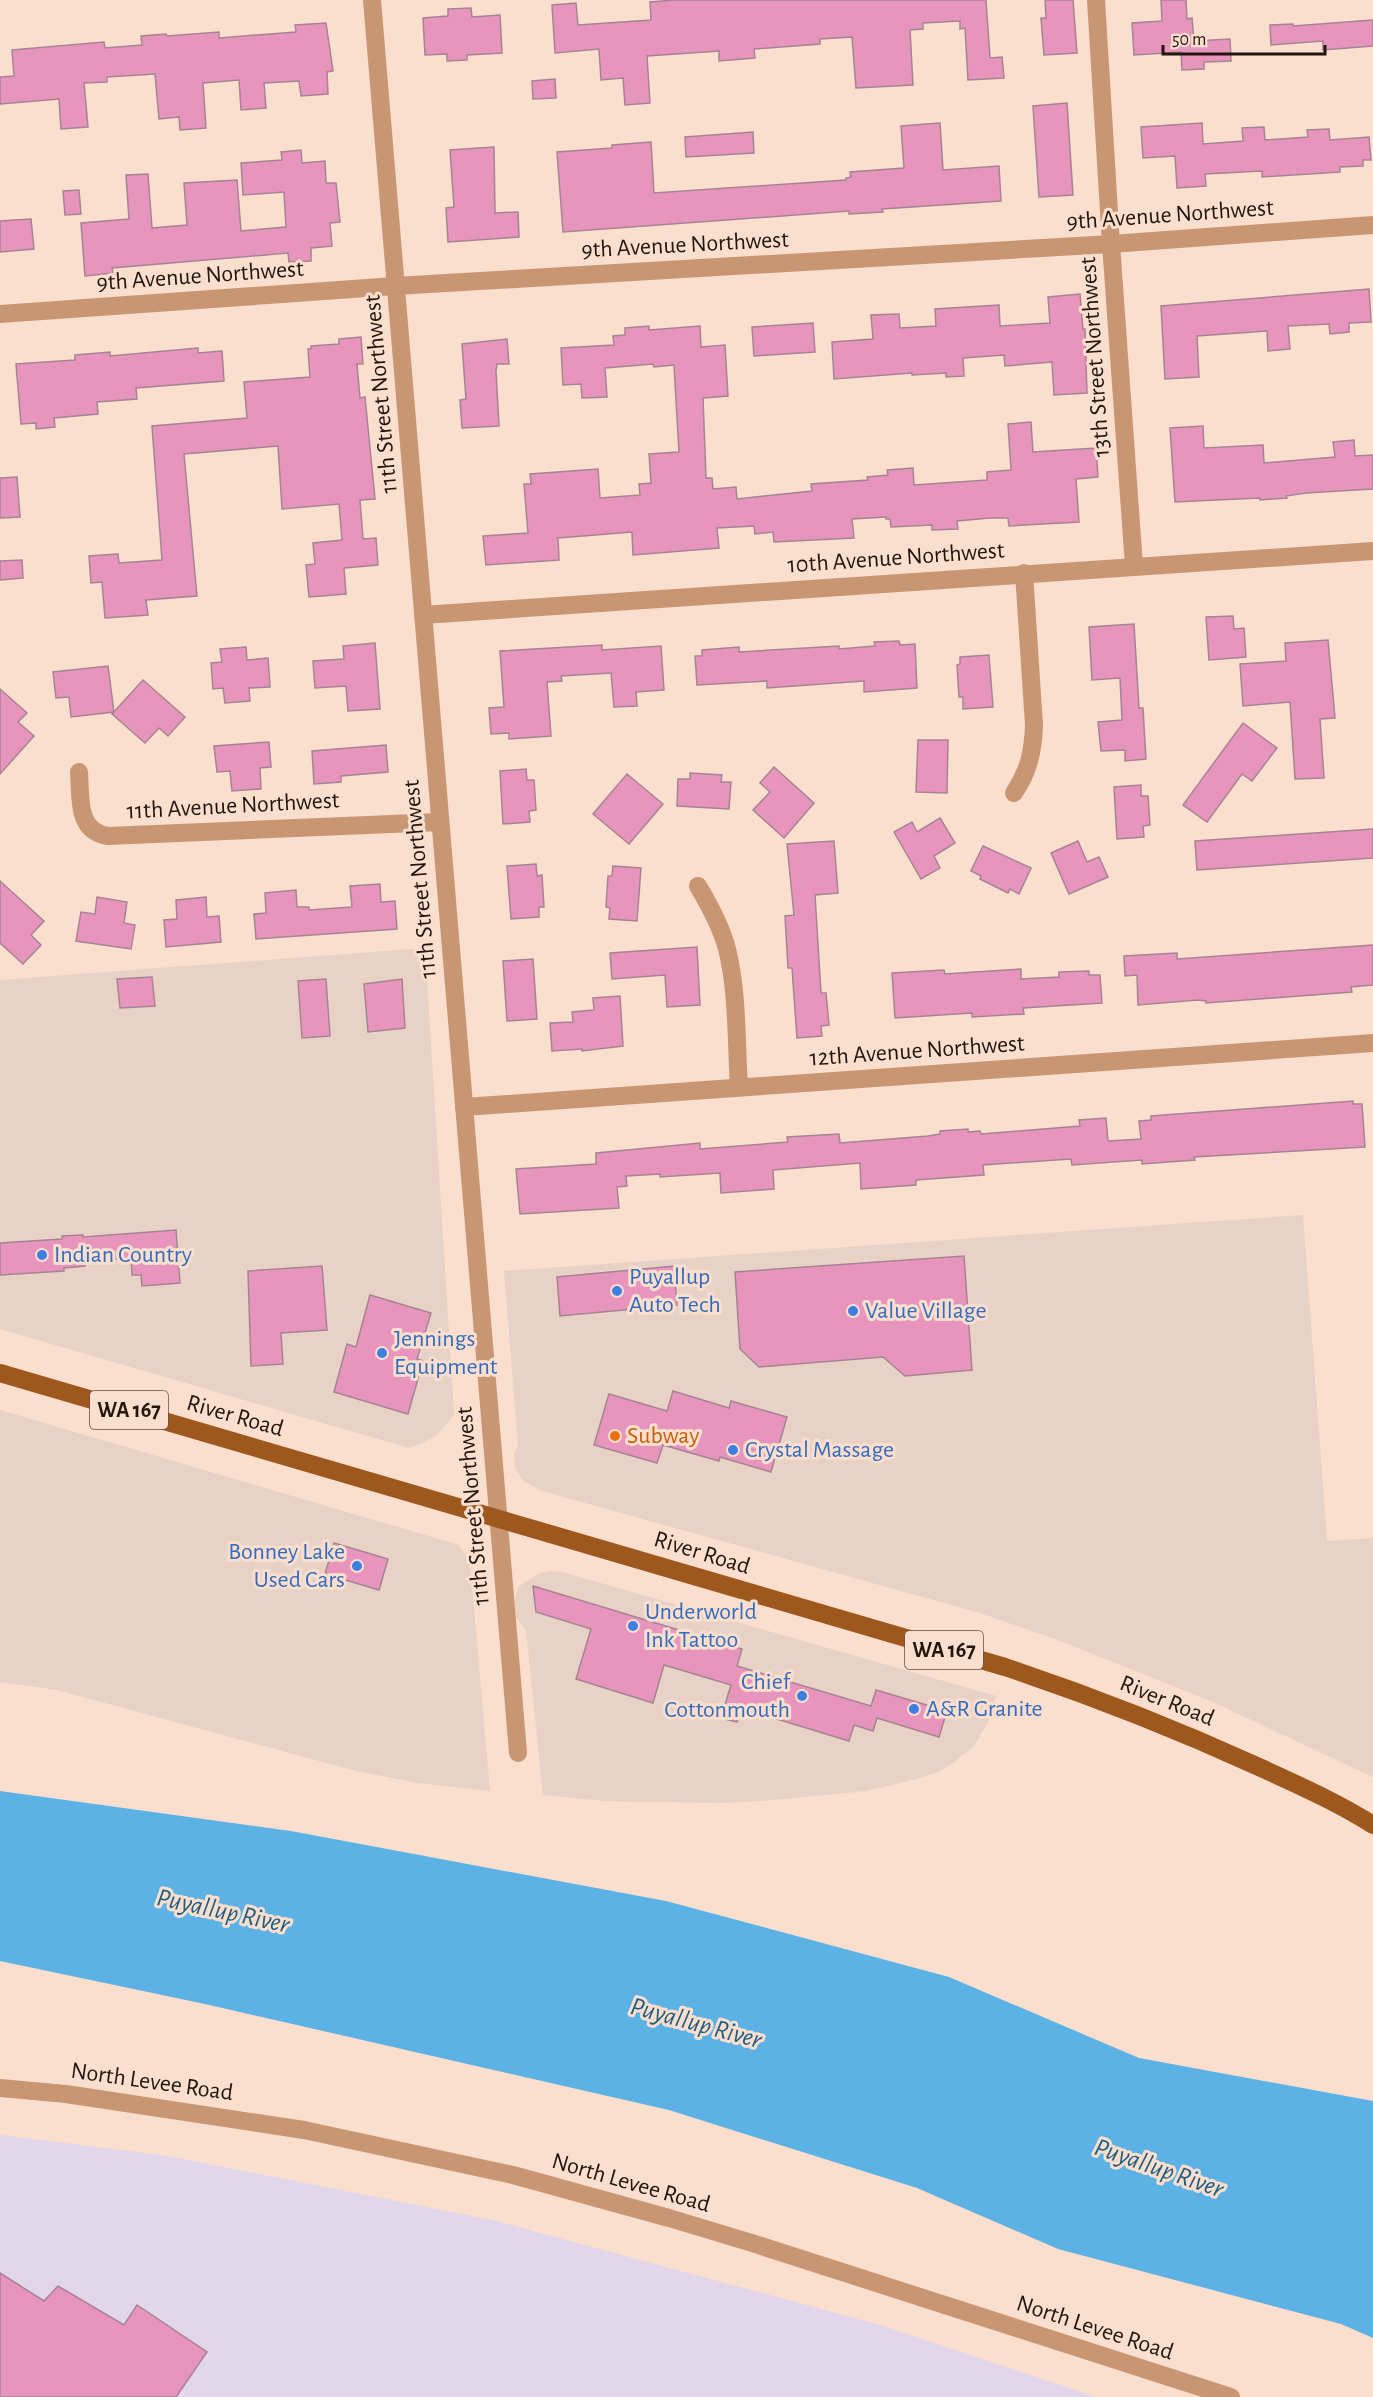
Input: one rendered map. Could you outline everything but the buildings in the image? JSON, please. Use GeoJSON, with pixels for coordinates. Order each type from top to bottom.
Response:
{"type":"FeatureCollection","features":[{"type":"Feature","properties":{"kind":"main road","name":"River Road"},"geometry":{"type":"LineString","coordinates":[[0,1373],[1005,1667],[1069,1688],[1200,1740],[1312,1792],[1373,1825]]}},
{"type":"Feature","properties":{"kind":"street","name":"11th Street Northwest"},"geometry":{"type":"LineString","coordinates":[[372,0],[518,1753]]}},
{"type":"Feature","properties":{"kind":"street","name":"13th Street Northwest"},"geometry":{"type":"LineString","coordinates":[[1096,0],[1134,566]]}},
{"type":"Feature","properties":{"kind":"street","name":"9th Avenue Northwest"},"geometry":{"type":"LineString","coordinates":[[0,314],[396,286],[1111,244],[1373,225]]}},
{"type":"Feature","properties":{"kind":"street","name":"10th Avenue Northwest"},"geometry":{"type":"LineString","coordinates":[[423,615],[1373,551]]}},
{"type":"Feature","properties":{"kind":"street"},"geometry":{"type":"LineString","coordinates":[[1014,793],[1030,764],[1034,735],[1024,573]]}},
{"type":"Feature","properties":{"kind":"street","name":"11th Avenue Northwest"},"geometry":{"type":"LineString","coordinates":[[80,772],[82,810],[85,821],[92,831],[108,836],[439,822]]}},
{"type":"Feature","properties":{"kind":"street"},"geometry":{"type":"LineString","coordinates":[[698,886],[720,926],[727,948],[732,973],[739,1087]]}},
{"type":"Feature","properties":{"kind":"street","name":"12th Avenue Northwest"},"geometry":{"type":"LineString","coordinates":[[464,1107],[1373,1043]]}},
{"type":"Feature","properties":{"kind":"street","name":"North Levee Road"},"geometry":{"type":"LineString","coordinates":[[0,2088],[66,2094],[304,2130],[513,2175],[731,2237],[1231,2397]]}},
{"type":"Feature","properties":{"kind":"shaded area"},"geometry":{"type":"Polygon","coordinates":[[[425,948],[454,1415],[437,1435],[409,1448],[0,1329],[0,980],[425,948]]]}},
{"type":"Feature","properties":{"kind":"shaded area"},"geometry":{"type":"Polygon","coordinates":[[[1303,1215],[1327,1541],[1373,1538],[1373,1777],[1213,1702],[1058,1640],[980,1613],[542,1491],[524,1481],[515,1469],[514,1454],[518,1445],[504,1271],[1303,1215]]]}},
{"type":"Feature","properties":{"kind":"shaded area"},"geometry":{"type":"Polygon","coordinates":[[[0,1410],[459,1545],[470,1562],[490,1791],[418,1783],[356,1771],[57,1690],[0,1682],[0,1410]]]}},
{"type":"Feature","properties":{"kind":"shaded area"},"geometry":{"type":"Polygon","coordinates":[[[550,1571],[562,1572],[996,1696],[989,1720],[975,1745],[952,1764],[938,1772],[917,1779],[866,1791],[721,1803],[604,1801],[543,1795],[526,1630],[514,1615],[513,1606],[518,1587],[538,1574],[550,1571]]]}},
{"type":"Feature","properties":{"kind":"shaded area"},"geometry":{"type":"Polygon","coordinates":[[[0,2135],[168,2156],[492,2220],[880,2325],[1096,2397],[0,2397],[0,2135]]]}},
{"type":"Feature","properties":{"kind":"water","name":"Puyallup River"},"geometry":{"type":"Polygon","coordinates":[[[0,1791],[291,1831],[666,1901],[949,1977],[1139,2058],[1373,2101],[1373,2338],[1341,2324],[1058,2249],[917,2188],[669,2110],[205,2004],[0,1961],[0,1791]]]}},
{"type":"Feature","properties":{"kind":"place","name":"Indian Country"},"geometry":{"type":"Point","coordinates":[42,1255]}},
{"type":"Feature","properties":{"kind":"place","name":"Puyallup Auto Tech"},"geometry":{"type":"Point","coordinates":[617,1291]}},
{"type":"Feature","properties":{"kind":"place","name":"Value Village"},"geometry":{"type":"Point","coordinates":[853,1311]}},
{"type":"Feature","properties":{"kind":"place","name":"Jennings Equipment"},"geometry":{"type":"Point","coordinates":[382,1353]}},
{"type":"Feature","properties":{"kind":"place","name":"Subway"},"geometry":{"type":"Point","coordinates":[615,1436]}},
{"type":"Feature","properties":{"kind":"place","name":"Crystal Massage"},"geometry":{"type":"Point","coordinates":[733,1450]}},
{"type":"Feature","properties":{"kind":"place","name":"Bonney Lake Used Cars"},"geometry":{"type":"Point","coordinates":[357,1566]}},
{"type":"Feature","properties":{"kind":"place","name":"Underworld Ink Tattoo"},"geometry":{"type":"Point","coordinates":[633,1626]}},
{"type":"Feature","properties":{"kind":"place","name":"Chief Cottonmouth"},"geometry":{"type":"Point","coordinates":[802,1696]}},
{"type":"Feature","properties":{"kind":"place","name":"A&R Granite"},"geometry":{"type":"Point","coordinates":[914,1709]}}]}
